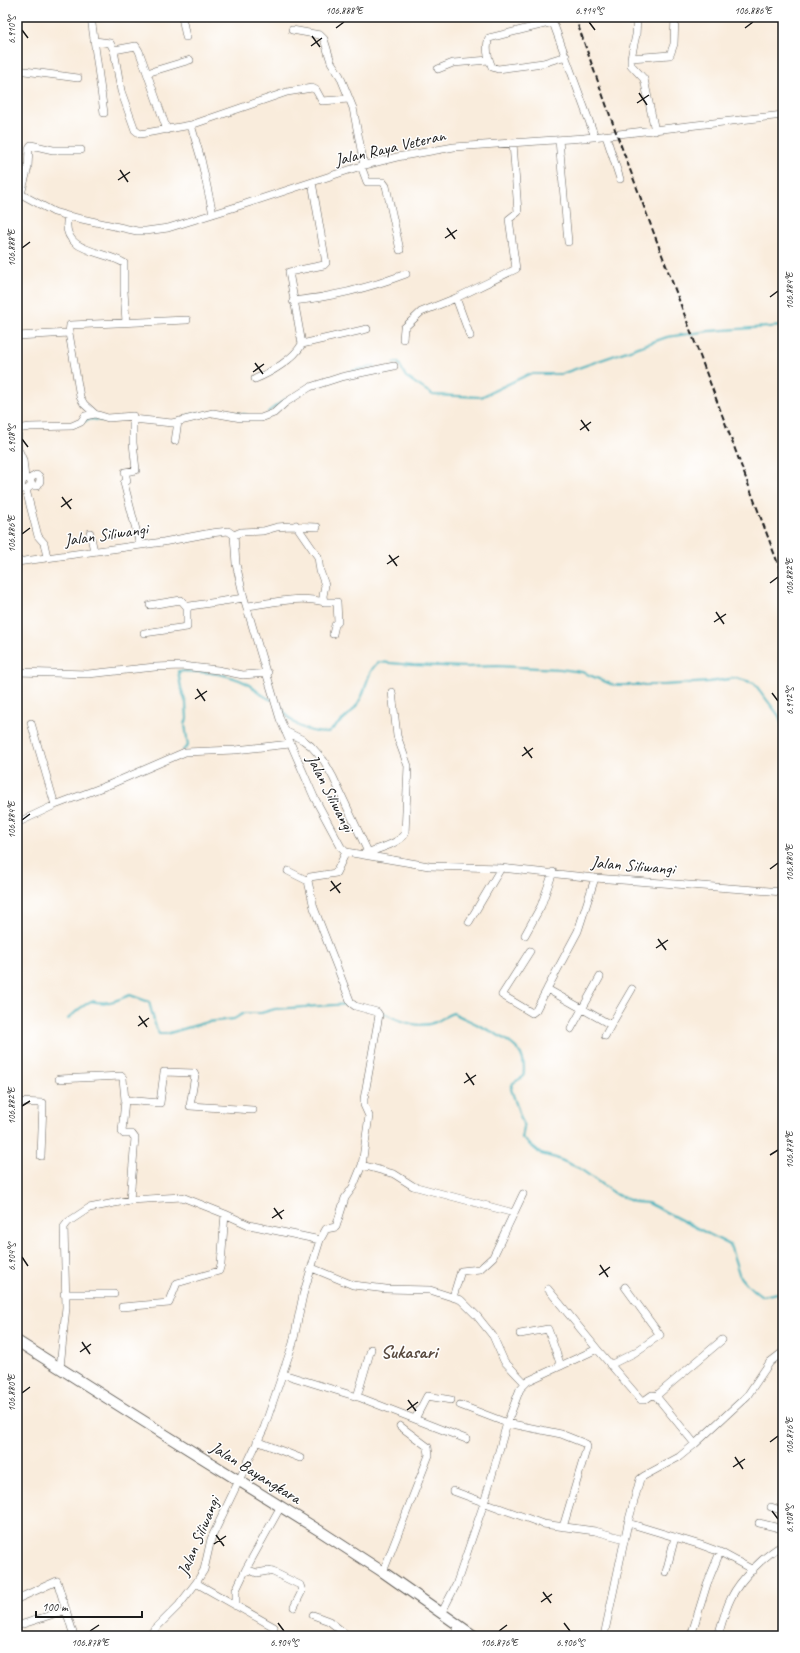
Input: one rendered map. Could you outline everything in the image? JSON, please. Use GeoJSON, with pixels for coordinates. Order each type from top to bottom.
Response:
{"type":"FeatureCollection","features":[{"type":"Feature","properties":{"kind":"highway","name":"Jalan Bayangkara"},"geometry":{"type":"LineString","coordinates":[[17,1341],[281,1506],[383,1572],[442,1612],[474,1636]]}},
{"type":"Feature","properties":{"kind":"street"},"geometry":{"type":"LineString","coordinates":[[91,17],[104,113]]}},
{"type":"Feature","properties":{"kind":"street"},"geometry":{"type":"LineString","coordinates":[[182,17],[186,37]]}},
{"type":"Feature","properties":{"kind":"street"},"geometry":{"type":"LineString","coordinates":[[308,17],[318,17]]}},
{"type":"Feature","properties":{"kind":"street"},"geometry":{"type":"LineString","coordinates":[[637,17],[636,35],[631,58],[633,68],[644,79],[655,131]]}},
{"type":"Feature","properties":{"kind":"street"},"geometry":{"type":"LineString","coordinates":[[631,58],[670,55],[674,44],[675,17]]}},
{"type":"Feature","properties":{"kind":"street"},"geometry":{"type":"LineString","coordinates":[[566,56],[543,63],[498,69],[492,67],[487,60],[487,45],[489,38],[552,20],[566,56],[595,137]]}},
{"type":"Feature","properties":{"kind":"street"},"geometry":{"type":"LineString","coordinates":[[292,30],[298,30],[322,37],[331,62],[340,76],[355,116],[362,165],[367,182],[383,182],[386,186],[400,250]]}},
{"type":"Feature","properties":{"kind":"street"},"geometry":{"type":"LineString","coordinates":[[95,41],[110,43],[114,50],[121,91],[135,130],[137,133],[143,135],[191,125],[287,92],[312,88],[316,90],[322,101],[349,99]]}},
{"type":"Feature","properties":{"kind":"street"},"geometry":{"type":"LineString","coordinates":[[114,50],[136,46],[167,130]]}},
{"type":"Feature","properties":{"kind":"street"},"geometry":{"type":"LineString","coordinates":[[147,73],[190,60]]}},
{"type":"Feature","properties":{"kind":"street"},"geometry":{"type":"LineString","coordinates":[[438,69],[453,63],[487,60]]}},
{"type":"Feature","properties":{"kind":"street"},"geometry":{"type":"LineString","coordinates":[[17,70],[78,78]]}},
{"type":"Feature","properties":{"kind":"street","name":"Jalan Raya Veteran"},"geometry":{"type":"LineString","coordinates":[[19,193],[54,212],[137,231],[146,231],[168,228],[362,165],[398,157],[454,147],[606,136],[783,115]]}},
{"type":"Feature","properties":{"kind":"street"},"geometry":{"type":"LineString","coordinates":[[191,125],[201,159],[213,214]]}},
{"type":"Feature","properties":{"kind":"street"},"geometry":{"type":"LineString","coordinates":[[606,136],[620,179]]}},
{"type":"Feature","properties":{"kind":"street"},"geometry":{"type":"LineString","coordinates":[[559,140],[568,242]]}},
{"type":"Feature","properties":{"kind":"street"},"geometry":{"type":"LineString","coordinates":[[403,339],[404,328],[421,312],[456,298],[516,268],[509,219],[518,212],[513,143]]}},
{"type":"Feature","properties":{"kind":"street"},"geometry":{"type":"LineString","coordinates":[[19,193],[28,167],[28,153],[31,146],[53,150],[81,150]]}},
{"type":"Feature","properties":{"kind":"street"},"geometry":{"type":"LineString","coordinates":[[302,344],[293,301],[289,272],[326,264],[312,182]]}},
{"type":"Feature","properties":{"kind":"street"},"geometry":{"type":"LineString","coordinates":[[68,216],[65,227],[69,238],[77,244],[99,255],[124,263],[126,322]]}},
{"type":"Feature","properties":{"kind":"street"},"geometry":{"type":"LineString","coordinates":[[293,301],[335,296],[379,284],[406,274]]}},
{"type":"Feature","properties":{"kind":"street"},"geometry":{"type":"LineString","coordinates":[[456,298],[470,336]]}},
{"type":"Feature","properties":{"kind":"street"},"geometry":{"type":"LineString","coordinates":[[94,414],[84,404],[80,397],[69,334],[71,324],[187,320]]}},
{"type":"Feature","properties":{"kind":"street"},"geometry":{"type":"LineString","coordinates":[[255,380],[276,368],[298,350],[302,344],[367,329]]}},
{"type":"Feature","properties":{"kind":"street"},"geometry":{"type":"LineString","coordinates":[[17,336],[69,334]]}},
{"type":"Feature","properties":{"kind":"street"},"geometry":{"type":"LineString","coordinates":[[47,557],[44,542],[38,538],[32,517],[26,490],[28,481],[23,460],[18,449],[18,430],[30,427],[72,426],[81,422],[85,416],[94,414],[108,418],[133,418],[178,422],[213,413],[241,418],[261,418],[274,413],[285,403],[310,387],[341,377],[394,366]]}},
{"type":"Feature","properties":{"kind":"street"},"geometry":{"type":"LineString","coordinates":[[133,418],[133,443],[136,470],[125,472],[127,481],[124,483],[140,545]]}},
{"type":"Feature","properties":{"kind":"street"},"geometry":{"type":"LineString","coordinates":[[176,438],[178,422]]}},
{"type":"Feature","properties":{"kind":"street"},"geometry":{"type":"LineString","coordinates":[[20,490],[23,480],[28,481]]}},
{"type":"Feature","properties":{"kind":"street"},"geometry":{"type":"LineString","coordinates":[[296,525],[318,557],[320,571],[325,585],[323,596],[324,602]]}},
{"type":"Feature","properties":{"kind":"street"},"geometry":{"type":"LineString","coordinates":[[234,535],[241,532],[263,531],[277,527],[296,525],[317,527]]}},
{"type":"Feature","properties":{"kind":"street","name":"Jalan Siliwangi"},"geometry":{"type":"LineString","coordinates":[[17,562],[140,545],[211,533],[228,531],[234,535],[236,564],[244,598],[285,731],[314,797],[338,841],[346,852],[366,853],[405,863],[429,866],[501,868],[553,872],[595,878],[783,892]]}},
{"type":"Feature","properties":{"kind":"street"},"geometry":{"type":"LineString","coordinates":[[90,533],[94,551]]}},
{"type":"Feature","properties":{"kind":"street"},"geometry":{"type":"LineString","coordinates":[[187,607],[244,598]]}},
{"type":"Feature","properties":{"kind":"street"},"geometry":{"type":"LineString","coordinates":[[247,606],[281,601],[313,599],[324,602],[337,602],[338,622],[333,634]]}},
{"type":"Feature","properties":{"kind":"street"},"geometry":{"type":"LineString","coordinates":[[144,633],[187,627],[187,607],[181,600],[150,605]]}},
{"type":"Feature","properties":{"kind":"street"},"geometry":{"type":"LineString","coordinates":[[17,672],[88,674],[155,667],[182,666],[218,670],[243,675],[268,673]]}},
{"type":"Feature","properties":{"kind":"street"},"geometry":{"type":"LineString","coordinates":[[285,731],[304,740],[324,761],[333,777],[366,853],[395,842],[405,834],[408,766],[397,736],[392,692]]}},
{"type":"Feature","properties":{"kind":"street"},"geometry":{"type":"LineString","coordinates":[[31,722],[55,805]]}},
{"type":"Feature","properties":{"kind":"street"},"geometry":{"type":"LineString","coordinates":[[17,823],[55,805],[111,784],[185,752],[235,750],[290,744]]}},
{"type":"Feature","properties":{"kind":"street"},"geometry":{"type":"LineString","coordinates":[[308,881],[310,877],[336,873],[346,852]]}},
{"type":"Feature","properties":{"kind":"street"},"geometry":{"type":"LineString","coordinates":[[469,922],[501,868]]}},
{"type":"Feature","properties":{"kind":"street"},"geometry":{"type":"LineString","coordinates":[[288,871],[308,881]]}},
{"type":"Feature","properties":{"kind":"street"},"geometry":{"type":"LineString","coordinates":[[525,935],[541,906],[553,872]]}},
{"type":"Feature","properties":{"kind":"street"},"geometry":{"type":"LineString","coordinates":[[530,951],[502,995],[532,1013],[536,1010],[578,931],[595,878]]}},
{"type":"Feature","properties":{"kind":"street"},"geometry":{"type":"LineString","coordinates":[[60,1368],[66,1307],[64,1294],[64,1233],[66,1224],[81,1212],[89,1208],[130,1200],[182,1197],[249,1225],[320,1240],[326,1229],[336,1227],[345,1198],[353,1187],[362,1165],[369,1116],[364,1105],[364,1099],[379,1015],[378,1012],[355,1006],[351,1003],[314,908],[308,881]]}},
{"type":"Feature","properties":{"kind":"street"},"geometry":{"type":"LineString","coordinates":[[571,1029],[600,977]]}},
{"type":"Feature","properties":{"kind":"street"},"geometry":{"type":"LineString","coordinates":[[547,989],[611,1025]]}},
{"type":"Feature","properties":{"kind":"street"},"geometry":{"type":"LineString","coordinates":[[605,1036],[632,989]]}},
{"type":"Feature","properties":{"kind":"street"},"geometry":{"type":"LineString","coordinates":[[125,1100],[160,1103],[164,1072],[194,1073],[195,1075],[190,1106],[253,1110]]}},
{"type":"Feature","properties":{"kind":"street"},"geometry":{"type":"LineString","coordinates":[[59,1079],[120,1076],[123,1078],[125,1100],[122,1132],[124,1134],[132,1134],[135,1138],[130,1200]]}},
{"type":"Feature","properties":{"kind":"street"},"geometry":{"type":"LineString","coordinates":[[17,1102],[43,1103],[41,1156]]}},
{"type":"Feature","properties":{"kind":"street"},"geometry":{"type":"LineString","coordinates":[[362,1165],[394,1174],[413,1186],[514,1213]]}},
{"type":"Feature","properties":{"kind":"street"},"geometry":{"type":"LineString","coordinates":[[453,1297],[461,1271],[480,1269],[493,1257],[523,1194]]}},
{"type":"Feature","properties":{"kind":"street"},"geometry":{"type":"LineString","coordinates":[[122,1307],[169,1304],[177,1283],[219,1271],[221,1264],[225,1214]]}},
{"type":"Feature","properties":{"kind":"street","name":"Jalan Siliwangi"},"geometry":{"type":"LineString","coordinates":[[148,1636],[179,1606],[204,1570],[211,1539],[264,1428],[283,1374],[293,1343],[303,1295],[320,1240]]}},
{"type":"Feature","properties":{"kind":"street"},"geometry":{"type":"LineString","coordinates":[[312,1268],[353,1285],[386,1289],[430,1290],[461,1300],[477,1316],[497,1342],[501,1355],[507,1364],[525,1383]]}},
{"type":"Feature","properties":{"kind":"street"},"geometry":{"type":"LineString","coordinates":[[610,1364],[634,1353],[660,1335],[625,1287]]}},
{"type":"Feature","properties":{"kind":"street"},"geometry":{"type":"LineString","coordinates":[[548,1290],[641,1400],[645,1400],[652,1395],[656,1396],[722,1340]]}},
{"type":"Feature","properties":{"kind":"street"},"geometry":{"type":"LineString","coordinates":[[64,1294],[114,1294]]}},
{"type":"Feature","properties":{"kind":"street"},"geometry":{"type":"LineString","coordinates":[[520,1334],[546,1329],[549,1330],[561,1366]]}},
{"type":"Feature","properties":{"kind":"street"},"geometry":{"type":"LineString","coordinates":[[357,1397],[371,1349]]}},
{"type":"Feature","properties":{"kind":"street"},"geometry":{"type":"LineString","coordinates":[[442,1612],[456,1585],[484,1502],[507,1423],[520,1389],[531,1379],[597,1349]]}},
{"type":"Feature","properties":{"kind":"street"},"geometry":{"type":"LineString","coordinates":[[604,1636],[628,1523],[639,1482],[642,1477],[679,1457],[695,1444],[747,1396],[770,1362],[783,1352]]}},
{"type":"Feature","properties":{"kind":"street"},"geometry":{"type":"LineString","coordinates":[[283,1374],[357,1397],[466,1439]]}},
{"type":"Feature","properties":{"kind":"street"},"geometry":{"type":"LineString","coordinates":[[415,1419],[427,1396],[451,1400]]}},
{"type":"Feature","properties":{"kind":"street"},"geometry":{"type":"LineString","coordinates":[[656,1396],[695,1444]]}},
{"type":"Feature","properties":{"kind":"street"},"geometry":{"type":"LineString","coordinates":[[460,1405],[507,1423],[561,1434],[586,1444],[587,1447],[563,1528]]}},
{"type":"Feature","properties":{"kind":"street"},"geometry":{"type":"LineString","coordinates":[[383,1572],[429,1455],[428,1447],[400,1426]]}},
{"type":"Feature","properties":{"kind":"street"},"geometry":{"type":"LineString","coordinates":[[258,1441],[300,1458]]}},
{"type":"Feature","properties":{"kind":"street"},"geometry":{"type":"LineString","coordinates":[[453,1491],[543,1524],[563,1528],[595,1531],[625,1539]]}},
{"type":"Feature","properties":{"kind":"street"},"geometry":{"type":"LineString","coordinates":[[236,1606],[236,1590],[281,1506]]}},
{"type":"Feature","properties":{"kind":"street"},"geometry":{"type":"LineString","coordinates":[[771,1507],[783,1511]]}},
{"type":"Feature","properties":{"kind":"street"},"geometry":{"type":"LineString","coordinates":[[628,1523],[720,1552],[753,1570]]}},
{"type":"Feature","properties":{"kind":"street"},"geometry":{"type":"LineString","coordinates":[[759,1523],[783,1529]]}},
{"type":"Feature","properties":{"kind":"street"},"geometry":{"type":"LineString","coordinates":[[666,1572],[675,1537]]}},
{"type":"Feature","properties":{"kind":"street"},"geometry":{"type":"LineString","coordinates":[[718,1636],[731,1597],[740,1584],[767,1556],[783,1545]]}},
{"type":"Feature","properties":{"kind":"street"},"geometry":{"type":"LineString","coordinates":[[691,1636],[707,1584],[720,1552]]}},
{"type":"Feature","properties":{"kind":"street"},"geometry":{"type":"LineString","coordinates":[[246,1569],[257,1573],[268,1571],[273,1572],[300,1585],[303,1590],[294,1607]]}},
{"type":"Feature","properties":{"kind":"street"},"geometry":{"type":"LineString","coordinates":[[17,1599],[57,1581],[74,1636]]}},
{"type":"Feature","properties":{"kind":"street"},"geometry":{"type":"LineString","coordinates":[[196,1583],[274,1627]]}},
{"type":"Feature","properties":{"kind":"street"},"geometry":{"type":"LineString","coordinates":[[17,1626],[66,1610]]}},
{"type":"Feature","properties":{"kind":"street"},"geometry":{"type":"LineString","coordinates":[[313,1614],[329,1621],[348,1636]]}},
{"type":"Feature","properties":{"kind":"street"},"geometry":{"type":"LineString","coordinates":[[453,1636],[460,1626]]}},
{"type":"Feature","properties":{"kind":"waterway"},"geometry":{"type":"LineString","coordinates":[[393,363],[398,362],[406,377],[433,395],[481,397],[529,374],[561,374],[667,337],[709,331],[783,326]]}},
{"type":"Feature","properties":{"kind":"waterway"},"geometry":{"type":"LineString","coordinates":[[352,371],[375,366]]}},
{"type":"Feature","properties":{"kind":"waterway"},"geometry":{"type":"LineString","coordinates":[[268,412],[285,399]]}},
{"type":"Feature","properties":{"kind":"waterway"},"geometry":{"type":"LineString","coordinates":[[226,412],[247,415]]}},
{"type":"Feature","properties":{"kind":"waterway"},"geometry":{"type":"LineString","coordinates":[[188,416],[199,413]]}},
{"type":"Feature","properties":{"kind":"waterway"},"geometry":{"type":"LineString","coordinates":[[84,421],[92,419],[105,421]]}},
{"type":"Feature","properties":{"kind":"waterway"},"geometry":{"type":"LineString","coordinates":[[279,704],[289,717],[299,726],[312,731],[328,733],[356,707],[362,696],[370,674],[378,662],[466,667],[497,666],[560,669],[582,672],[613,685],[664,685],[709,682],[736,678],[754,683],[779,716],[783,727]]}},
{"type":"Feature","properties":{"kind":"waterway"},"geometry":{"type":"LineString","coordinates":[[183,750],[188,746],[185,724],[187,719],[186,703],[181,688],[178,671],[213,673],[238,679],[272,700]]}},
{"type":"Feature","properties":{"kind":"waterway"},"geometry":{"type":"LineString","coordinates":[[68,1019],[91,1001],[116,1001],[130,995],[149,1002],[159,1034],[166,1034],[207,1022],[234,1019],[244,1013],[261,1013],[275,1009],[349,1004]]}},
{"type":"Feature","properties":{"kind":"waterway"},"geometry":{"type":"LineString","coordinates":[[379,1010],[398,1020],[419,1025],[433,1023],[453,1013],[505,1040],[518,1050],[524,1063],[523,1077],[513,1083],[511,1089],[524,1127],[522,1138],[541,1154],[556,1158],[579,1168],[615,1194],[634,1202],[648,1203],[730,1245],[740,1277],[745,1283],[762,1296],[783,1292]]}},
{"type":"Feature","properties":{"kind":"railway"},"geometry":{"type":"LineString","coordinates":[[575,17],[617,135],[783,577]]}},
{"type":"Feature","properties":{"kind":"district","name":"Sukasari"},"geometry":{"type":"Point","coordinates":[409,1351]}}]}
